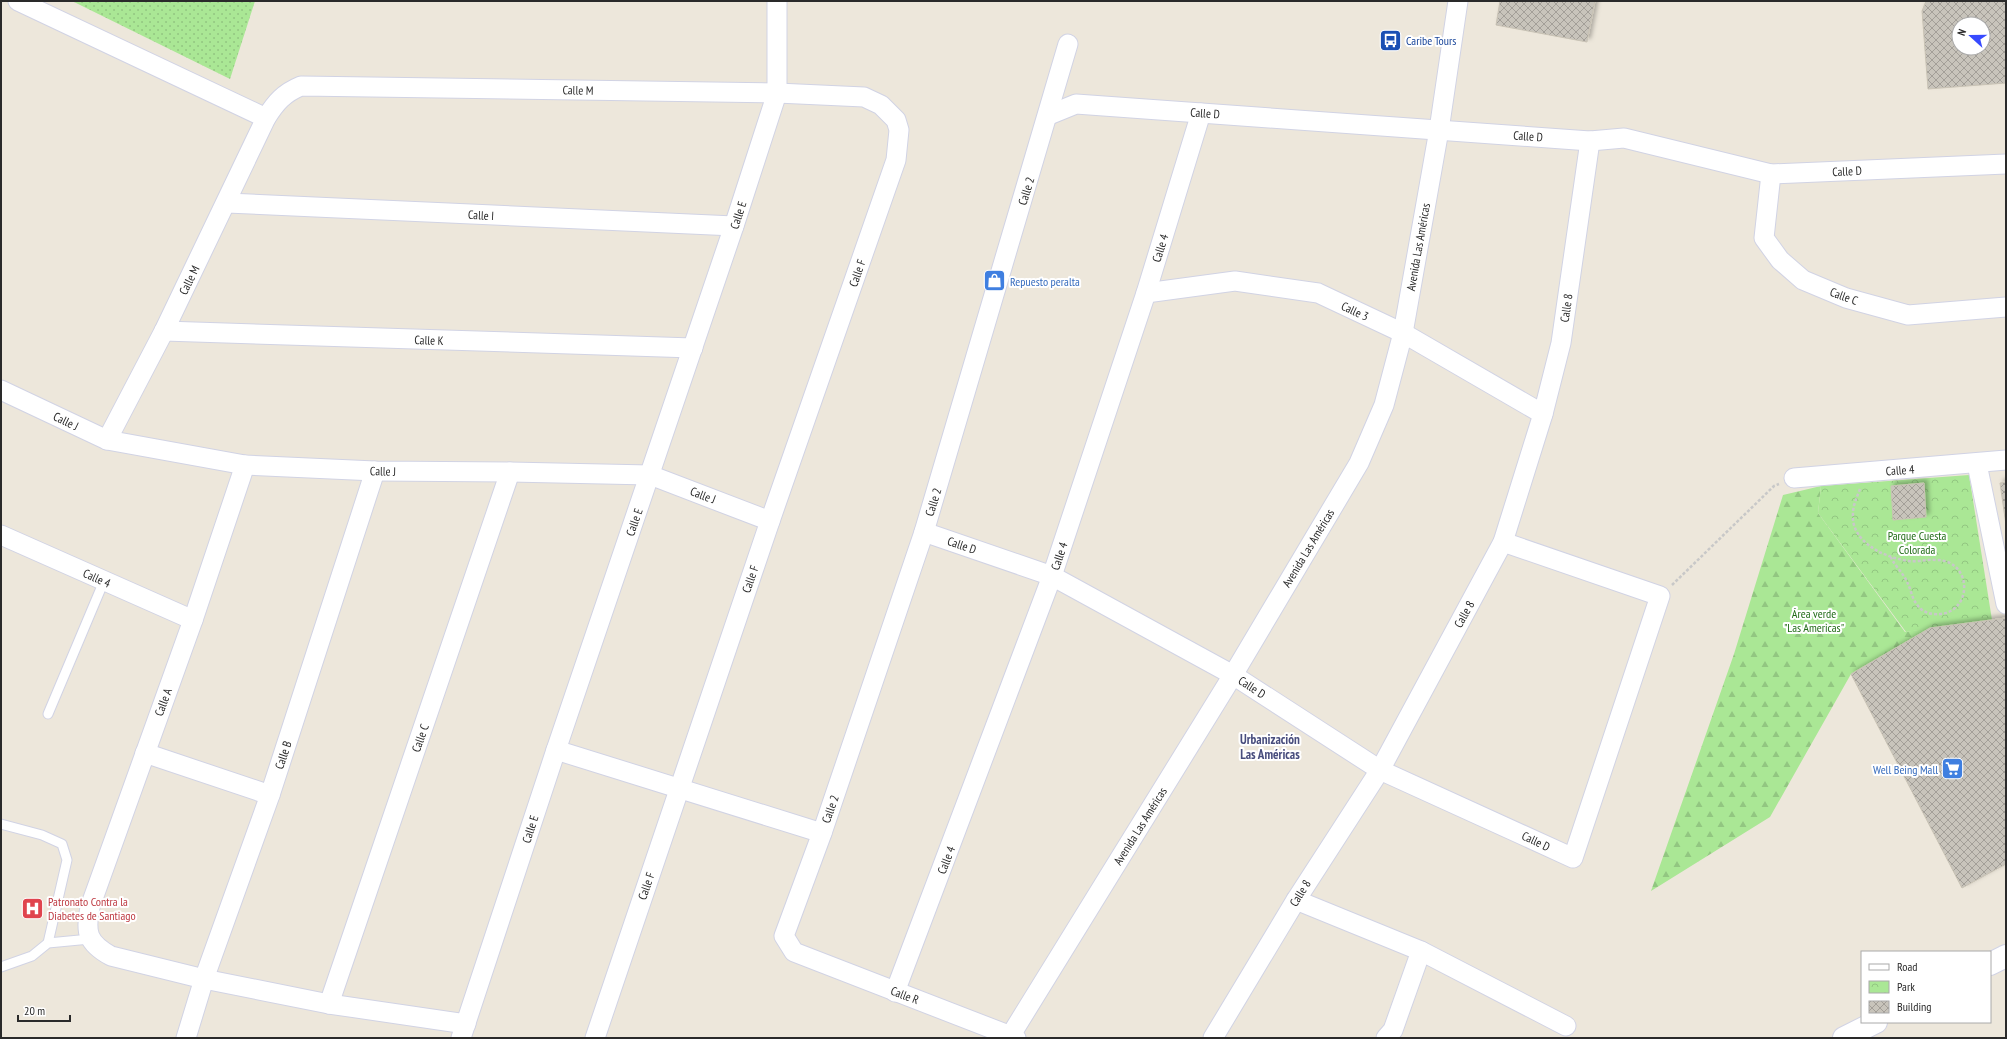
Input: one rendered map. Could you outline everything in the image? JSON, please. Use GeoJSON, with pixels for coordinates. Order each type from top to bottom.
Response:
{"type":"FeatureCollection","features":[{"type":"Feature","properties":{"kind":"main road"},"geometry":{"type":"LineString","coordinates":[[1991,964],[2006,956]]}},
{"type":"Feature","properties":{"kind":"main road"},"geometry":{"type":"LineString","coordinates":[[1844,1038],[1874,1023]]}},
{"type":"Feature","properties":{"kind":"street"},"geometry":{"type":"LineString","coordinates":[[18,1],[266,118]]}},
{"type":"Feature","properties":{"kind":"street","name":"Calle E"},"geometry":{"type":"LineString","coordinates":[[463,1031],[556,750],[734,226],[777,93],[777,1]]}},
{"type":"Feature","properties":{"kind":"street","name":"Avenida Las Américas"},"geometry":{"type":"LineString","coordinates":[[1012,1037],[1233,675],[1359,463],[1384,405],[1403,333],[1439,130],[1458,1]]}},
{"type":"Feature","properties":{"kind":"street","name":"Calle 2"},"geometry":{"type":"LineString","coordinates":[[794,952],[784,936],[822,833],[924,532],[1049,115],[1068,44]]}},
{"type":"Feature","properties":{"kind":"street","name":"Calle M"},"geometry":{"type":"LineString","coordinates":[[106,440],[164,331],[227,203],[266,118],[277,102],[288,92],[301,86],[777,93],[864,97],[881,105],[896,120]]}},
{"type":"Feature","properties":{"kind":"street","name":"Calle D"},"geometry":{"type":"LineString","coordinates":[[1049,115],[1076,104],[1590,141],[1624,138],[1770,174],[2006,164]]}},
{"type":"Feature","properties":{"kind":"street","name":"Calle 4"},"geometry":{"type":"LineString","coordinates":[[895,992],[1052,576],[1146,293],[1201,113]]}},
{"type":"Feature","properties":{"kind":"street","name":"Calle F"},"geometry":{"type":"LineString","coordinates":[[595,1038],[770,521],[896,160],[899,130],[896,120]]}},
{"type":"Feature","properties":{"kind":"street","name":"Calle 8"},"geometry":{"type":"LineString","coordinates":[[1213,1038],[1296,900],[1380,770],[1503,542],[1543,414],[1561,343],[1590,141]]}},
{"type":"Feature","properties":{"kind":"street","name":"Calle C"},"geometry":{"type":"LineString","coordinates":[[1770,174],[1764,238],[1780,260],[1803,280],[1846,298],[1908,315],[2006,307]]}},
{"type":"Feature","properties":{"kind":"street","name":"Calle I"},"geometry":{"type":"LineString","coordinates":[[227,203],[734,226]]}},
{"type":"Feature","properties":{"kind":"street","name":"Calle 3"},"geometry":{"type":"LineString","coordinates":[[1146,293],[1235,281],[1318,293],[1403,333],[1543,414]]}},
{"type":"Feature","properties":{"kind":"street","name":"Calle K"},"geometry":{"type":"LineString","coordinates":[[164,331],[693,348]]}},
{"type":"Feature","properties":{"kind":"street","name":"Calle J"},"geometry":{"type":"LineString","coordinates":[[1,390],[106,440],[246,465],[375,471],[650,475],[770,521]]}},
{"type":"Feature","properties":{"kind":"street","name":"Calle 4"},"geometry":{"type":"LineString","coordinates":[[1794,478],[1977,464],[2006,460]]}},
{"type":"Feature","properties":{"kind":"street"},"geometry":{"type":"LineString","coordinates":[[1977,464],[2006,604]]}},
{"type":"Feature","properties":{"kind":"street","name":"Calle A"},"geometry":{"type":"LineString","coordinates":[[90,939],[87,924],[90,907],[246,465]]}},
{"type":"Feature","properties":{"kind":"street","name":"Calle B"},"geometry":{"type":"LineString","coordinates":[[186,1038],[204,979],[270,795],[375,471]]}},
{"type":"Feature","properties":{"kind":"street","name":"Calle C"},"geometry":{"type":"LineString","coordinates":[[330,1004],[510,472]]}},
{"type":"Feature","properties":{"kind":"street","name":"Calle D"},"geometry":{"type":"LineString","coordinates":[[924,532],[1052,576],[1233,675],[1380,770],[1572,858],[1660,596]]}},
{"type":"Feature","properties":{"kind":"street","name":"Calle 4"},"geometry":{"type":"LineString","coordinates":[[1,535],[192,620]]}},
{"type":"Feature","properties":{"kind":"street"},"geometry":{"type":"LineString","coordinates":[[1503,542],[1660,596]]}},
{"type":"Feature","properties":{"kind":"street"},"geometry":{"type":"LineString","coordinates":[[556,750],[822,833]]}},
{"type":"Feature","properties":{"kind":"street"},"geometry":{"type":"LineString","coordinates":[[145,753],[270,795]]}},
{"type":"Feature","properties":{"kind":"street"},"geometry":{"type":"LineString","coordinates":[[1296,900],[1421,951],[1566,1026]]}},
{"type":"Feature","properties":{"kind":"street"},"geometry":{"type":"LineString","coordinates":[[90,939],[98,950],[111,956],[204,979],[463,1031]]}},
{"type":"Feature","properties":{"kind":"street"},"geometry":{"type":"LineString","coordinates":[[1386,1038],[1393,1030],[1421,951]]}},
{"type":"Feature","properties":{"kind":"street","name":"Calle R"},"geometry":{"type":"LineString","coordinates":[[794,952],[1012,1037]]}},
{"type":"Feature","properties":{"kind":"lane"},"geometry":{"type":"LineString","coordinates":[[48,714],[104,581]]}},
{"type":"Feature","properties":{"kind":"lane"},"geometry":{"type":"LineString","coordinates":[[1,824],[42,835],[62,844],[67,860],[48,943]]}},
{"type":"Feature","properties":{"kind":"lane"},"geometry":{"type":"LineString","coordinates":[[1,967],[32,956],[48,943],[90,939]]}},
{"type":"Feature","properties":{"kind":"path"},"geometry":{"type":"LineString","coordinates":[[1867,472],[1855,501],[1853,513],[1853,522],[1860,538],[1868,545],[1891,557],[1911,561],[1938,559],[1957,567],[1961,574],[1964,591],[1956,608],[1948,613],[1938,615],[1921,610],[1915,602],[1902,571],[1892,562],[1891,557]]}},
{"type":"Feature","properties":{"kind":"path"},"geometry":{"type":"LineString","coordinates":[[1660,596],[1774,486],[1794,478]]}},
{"type":"Feature","properties":{"kind":"green space"},"geometry":{"type":"Polygon","coordinates":[[[72,1],[255,1],[230,79],[72,1]]]}},
{"type":"Feature","properties":{"kind":"green space","name":"Parque Cuesta Colorada"},"geometry":{"type":"Polygon","coordinates":[[[1969,475],[1992,620],[1906,632],[1818,513],[1821,486],[1969,475]]]}},
{"type":"Feature","properties":{"kind":"green space","name":"Área verde \"Las Americas\""},"geometry":{"type":"Polygon","coordinates":[[[1821,486],[1818,513],[1905,632],[1930,628],[1851,674],[1770,817],[1651,891],[1734,654],[1783,495],[1821,486]]]}},
{"type":"Feature","properties":{"kind":"building"},"geometry":{"type":"Polygon","coordinates":[[[1500,1],[1595,1],[1587,42],[1496,25],[1500,1]]]}},
{"type":"Feature","properties":{"kind":"building"},"geometry":{"type":"Polygon","coordinates":[[[1926,1],[2006,1],[2006,83],[1928,89],[1922,11],[1926,1]]]}},
{"type":"Feature","properties":{"kind":"building"},"geometry":{"type":"Polygon","coordinates":[[[2006,482],[2006,525],[2000,483],[2006,482]]]}},
{"type":"Feature","properties":{"kind":"building"},"geometry":{"type":"Polygon","coordinates":[[[1924,483],[1926,517],[1893,520],[1891,486],[1924,483]]]}},
{"type":"Feature","properties":{"kind":"building","name":"Well Being Mall"},"geometry":{"type":"Polygon","coordinates":[[[2006,618],[2006,864],[1962,888],[1851,674],[1930,628],[2006,618]]]}},
{"type":"Feature","properties":{"kind":"place","name":"Caribe Tours"},"geometry":{"type":"Point","coordinates":[1390,40]}},
{"type":"Feature","properties":{"kind":"place","name":"Repuesto peralta"},"geometry":{"type":"Point","coordinates":[995,281]}},
{"type":"Feature","properties":{"kind":"place","name":"Well Being Mall"},"geometry":{"type":"Point","coordinates":[1953,769]}},
{"type":"Feature","properties":{"kind":"place","name":"Patronato Contra la Diabetes de Santiago"},"geometry":{"type":"Point","coordinates":[33,908]}},
{"type":"Feature","properties":{"kind":"district","name":"Urbanización Las Américas"},"geometry":{"type":"Point","coordinates":[1270,746]}}]}
